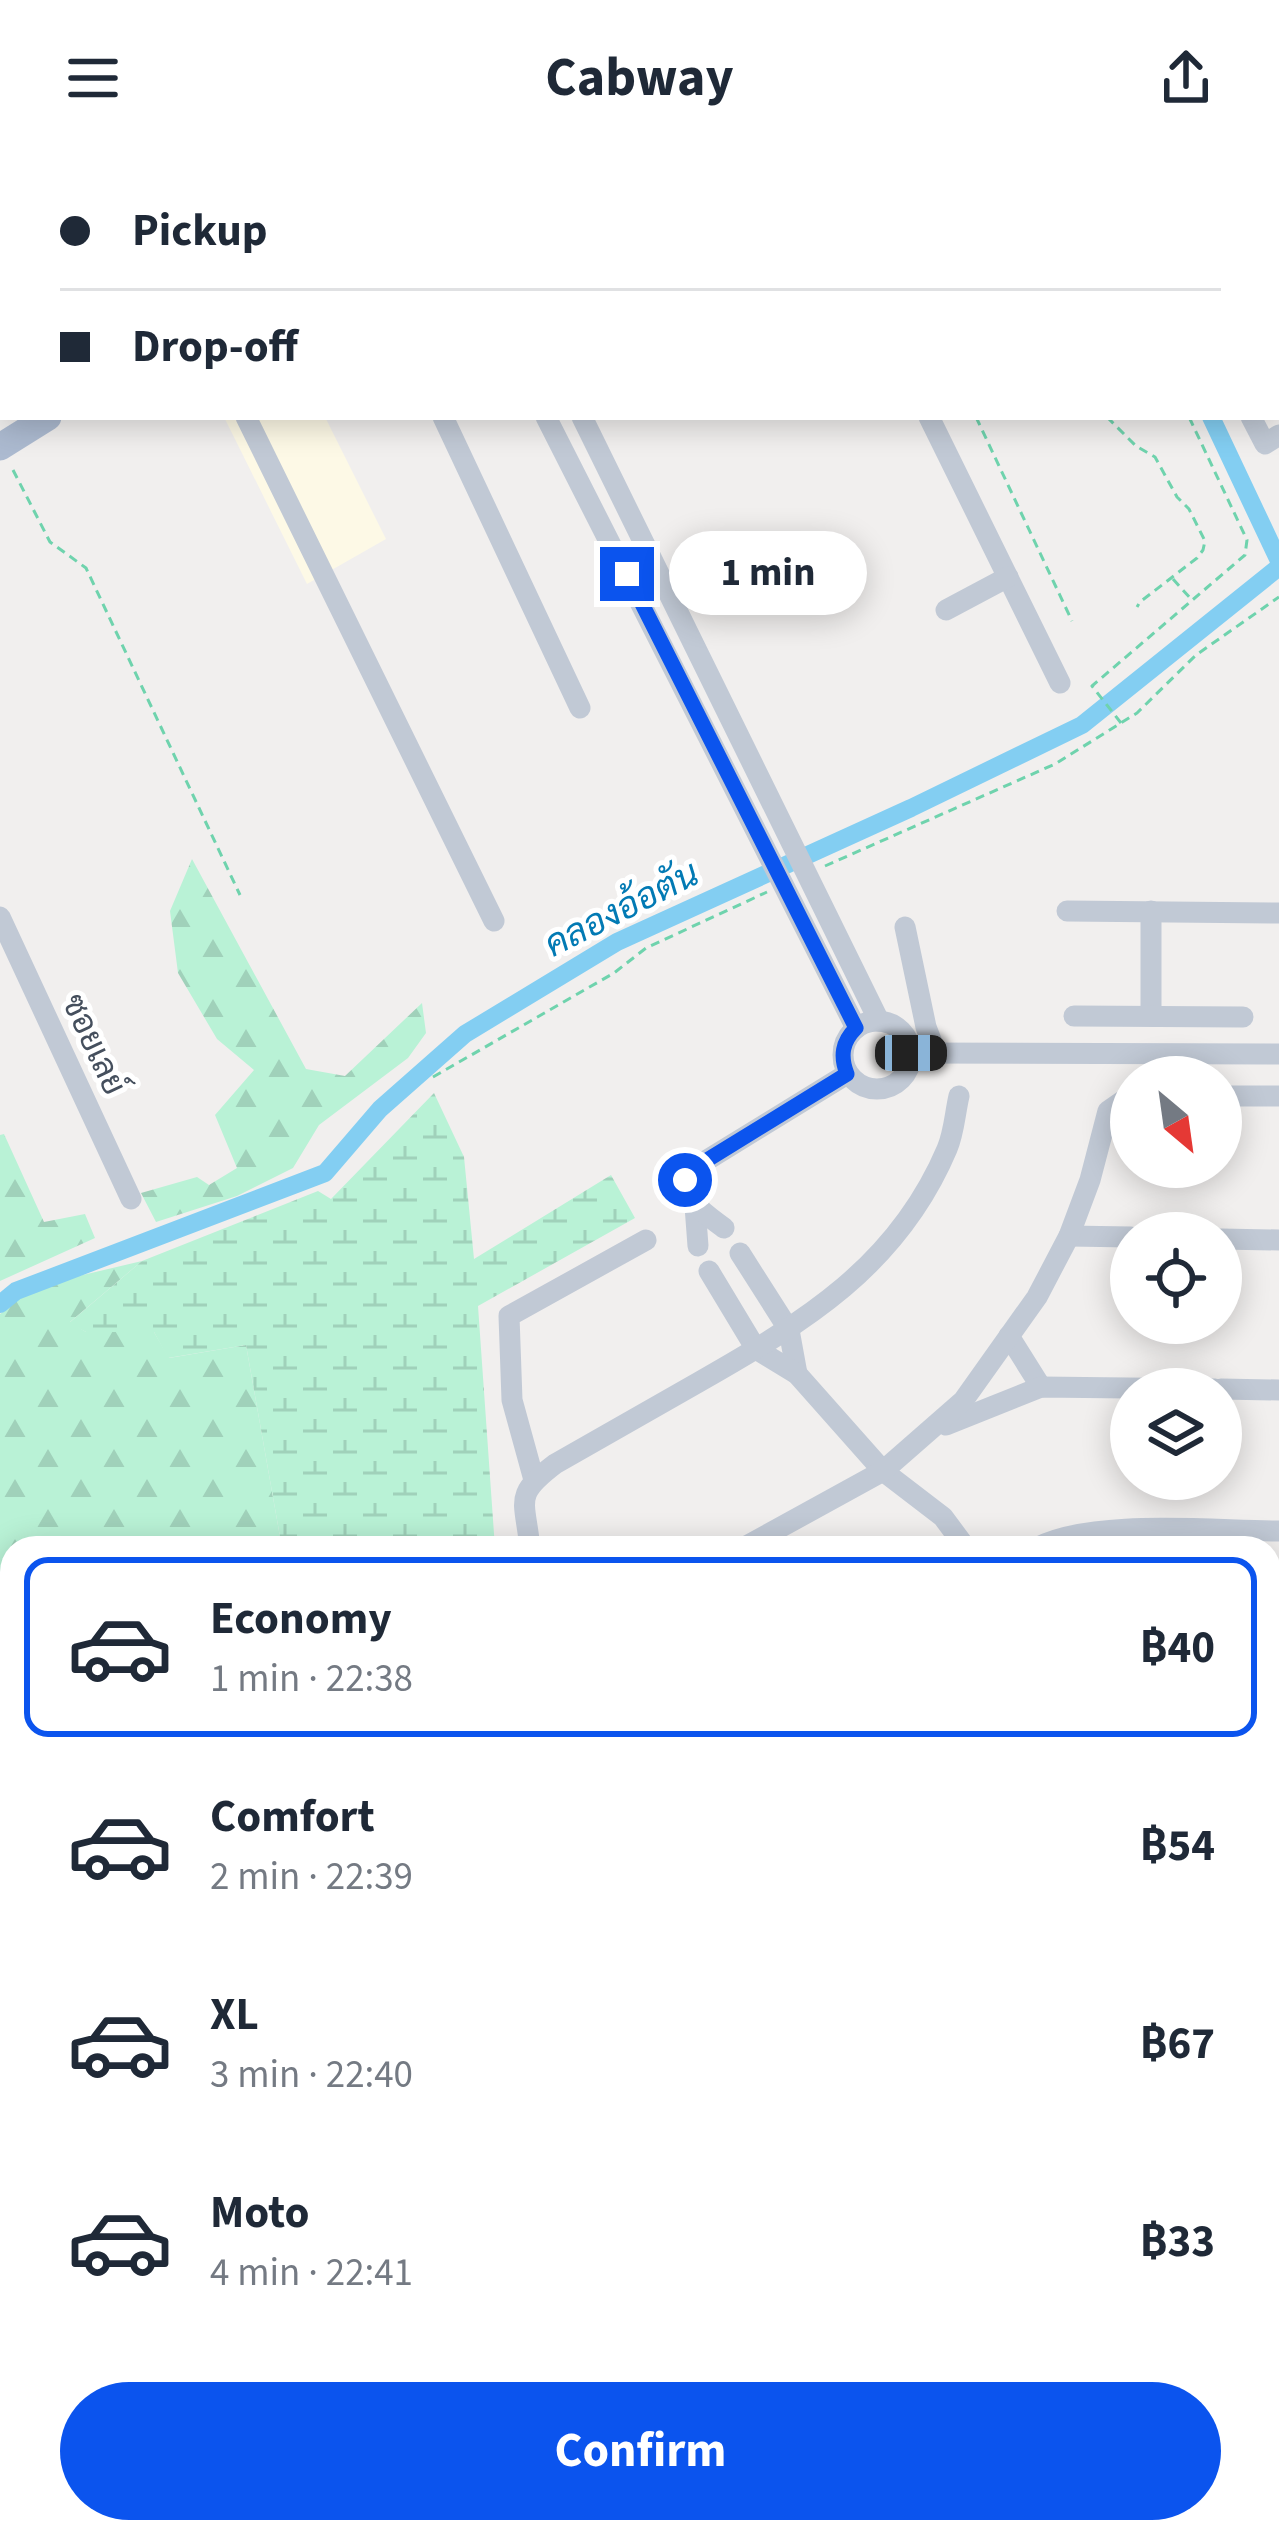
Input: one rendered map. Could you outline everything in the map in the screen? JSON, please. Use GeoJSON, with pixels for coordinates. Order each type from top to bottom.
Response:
{"type":"FeatureCollection","features":[{"type":"Feature","properties":{"kind":"main road"},"geometry":{"type":"LineString","coordinates":[[0,447],[43,420]]}},
{"type":"Feature","properties":{"kind":"street"},"geometry":{"type":"LineString","coordinates":[[247,420],[494,921]]}},
{"type":"Feature","properties":{"kind":"street"},"geometry":{"type":"LineString","coordinates":[[444,420],[580,708]]}},
{"type":"Feature","properties":{"kind":"street"},"geometry":{"type":"LineString","coordinates":[[549,420],[728,771],[840,970],[879,1021]]}},
{"type":"Feature","properties":{"kind":"street"},"geometry":{"type":"LineString","coordinates":[[583,420],[751,761],[840,970],[856,1028]]}},
{"type":"Feature","properties":{"kind":"street"},"geometry":{"type":"LineString","coordinates":[[930,420],[1060,683]]}},
{"type":"Feature","properties":{"kind":"street"},"geometry":{"type":"LineString","coordinates":[[1253,420],[1265,444],[1279,435]]}},
{"type":"Feature","properties":{"kind":"street"},"geometry":{"type":"LineString","coordinates":[[946,610],[1008,578]]}},
{"type":"Feature","properties":{"kind":"street"},"geometry":{"type":"LineString","coordinates":[[1066,910],[1279,913]]}},
{"type":"Feature","properties":{"kind":"street"},"geometry":{"type":"LineString","coordinates":[[1151,911],[1151,1016]]}},
{"type":"Feature","properties":{"kind":"street","name":"ซอยเลย์"},"geometry":{"type":"LineString","coordinates":[[0,917],[131,1198]]}},
{"type":"Feature","properties":{"kind":"street"},"geometry":{"type":"LineString","coordinates":[[905,927],[936,1053]]}},
{"type":"Feature","properties":{"kind":"street"},"geometry":{"type":"LineString","coordinates":[[1074,1016],[1243,1017]]}},
{"type":"Feature","properties":{"kind":"street"},"geometry":{"type":"LineString","coordinates":[[879,1021],[901,1031],[911,1053],[909,1068],[900,1080],[872,1090],[847,1074],[842,1054],[856,1028],[879,1021]]}},
{"type":"Feature","properties":{"kind":"street"},"geometry":{"type":"LineString","coordinates":[[911,1053],[1279,1054]]}},
{"type":"Feature","properties":{"kind":"street"},"geometry":{"type":"LineString","coordinates":[[724,1228],[695,1206],[685,1190],[686,1173],[847,1074]]}},
{"type":"Feature","properties":{"kind":"street"},"geometry":{"type":"LineString","coordinates":[[529,1536],[524,1497],[534,1480],[788,1330],[827,1304],[867,1268],[914,1210],[948,1147],[959,1096]]}},
{"type":"Feature","properties":{"kind":"street"},"geometry":{"type":"LineString","coordinates":[[1242,1096],[1279,1096]]}},
{"type":"Feature","properties":{"kind":"street"},"geometry":{"type":"LineString","coordinates":[[765,1536],[883,1472],[963,1401],[1037,1297],[1069,1236],[1110,1110]]}},
{"type":"Feature","properties":{"kind":"street"},"geometry":{"type":"LineString","coordinates":[[695,1206],[698,1246]]}},
{"type":"Feature","properties":{"kind":"street"},"geometry":{"type":"LineString","coordinates":[[1069,1236],[1110,1237]]}},
{"type":"Feature","properties":{"kind":"street"},"geometry":{"type":"LineString","coordinates":[[1242,1239],[1279,1240]]}},
{"type":"Feature","properties":{"kind":"street"},"geometry":{"type":"LineString","coordinates":[[534,1480],[512,1400],[509,1316],[646,1240]]}},
{"type":"Feature","properties":{"kind":"street"},"geometry":{"type":"LineString","coordinates":[[740,1253],[788,1330],[797,1374]]}},
{"type":"Feature","properties":{"kind":"street"},"geometry":{"type":"LineString","coordinates":[[710,1271],[756,1349],[797,1374],[883,1472],[943,1517],[957,1536]]}},
{"type":"Feature","properties":{"kind":"street"},"geometry":{"type":"LineString","coordinates":[[1009,1336],[1041,1387]]}},
{"type":"Feature","properties":{"kind":"street"},"geometry":{"type":"LineString","coordinates":[[928,1431],[1041,1387],[1110,1388]]}},
{"type":"Feature","properties":{"kind":"street"},"geometry":{"type":"LineString","coordinates":[[1242,1389],[1279,1390]]}},
{"type":"Feature","properties":{"kind":"street"},"geometry":{"type":"LineString","coordinates":[[1074,1536],[1102,1530],[1279,1532]]}},
{"type":"Feature","properties":{"kind":"path"},"geometry":{"type":"LineString","coordinates":[[977,420],[1072,621]]}},
{"type":"Feature","properties":{"kind":"path"},"geometry":{"type":"LineString","coordinates":[[1109,420],[1155,457],[1205,541],[1197,559],[1137,607]]}},
{"type":"Feature","properties":{"kind":"path"},"geometry":{"type":"LineString","coordinates":[[1121,724],[1092,686],[1245,555],[1247,540],[1191,420]]}},
{"type":"Feature","properties":{"kind":"path"},"geometry":{"type":"LineString","coordinates":[[0,447],[50,542],[86,568],[240,895]]}},
{"type":"Feature","properties":{"kind":"path"},"geometry":{"type":"LineString","coordinates":[[1172,578],[1192,601]]}},
{"type":"Feature","properties":{"kind":"path"},"geometry":{"type":"LineString","coordinates":[[810,872],[1054,764],[1121,724],[1196,655],[1279,597]]}},
{"type":"Feature","properties":{"kind":"path"},"geometry":{"type":"LineString","coordinates":[[433,1077],[614,974],[646,948],[770,890]]}},
{"type":"Feature","properties":{"kind":"shaded area"},"geometry":{"type":"Polygon","coordinates":[[[225,420],[326,420],[386,539],[307,584],[225,420]]]}},
{"type":"Feature","properties":{"kind":"green space"},"geometry":{"type":"Polygon","coordinates":[[[192,859],[306,1069],[345,1076],[422,1003],[426,1033],[408,1058],[319,1125],[293,1168],[237,1196],[156,1222],[141,1193],[197,1177],[209,1185],[237,1168],[215,1115],[254,1070],[217,1039],[178,973],[170,911],[192,859]]]}},
{"type":"Feature","properties":{"kind":"green space"},"geometry":{"type":"Polygon","coordinates":[[[434,1093],[464,1157],[474,1259],[611,1175],[635,1218],[478,1306],[494,1536],[280,1536],[246,1345],[168,1358],[154,1332],[86,1332],[69,1323],[142,1261],[318,1191],[331,1199],[434,1093]]]}},
{"type":"Feature","properties":{"kind":"green space"},"geometry":{"type":"Polygon","coordinates":[[[4,1134],[44,1222],[85,1214],[95,1238],[0,1281],[0,1135],[4,1134]]]}},
{"type":"Feature","properties":{"kind":"green space"},"geometry":{"type":"Polygon","coordinates":[[[142,1261],[70,1322],[86,1332],[154,1332],[169,1358],[246,1345],[280,1536],[0,1536],[0,1314],[27,1293],[142,1261]]]}},
{"type":"Feature","properties":{"kind":"waterway"},"geometry":{"type":"LineString","coordinates":[[1212,420],[1279,561]]}},
{"type":"Feature","properties":{"kind":"waterway","name":"คลองอ้อตัน"},"geometry":{"type":"LineString","coordinates":[[0,1304],[16,1291],[325,1173],[380,1109],[465,1034],[617,942],[1082,725],[1279,567]]}},
{"type":"Feature","properties":{"kind":"route"},"geometry":{"type":"LineString","coordinates":[[627,574],[856,1028],[842,1054],[847,1074],[686,1173],[685,1180]]}}]}
